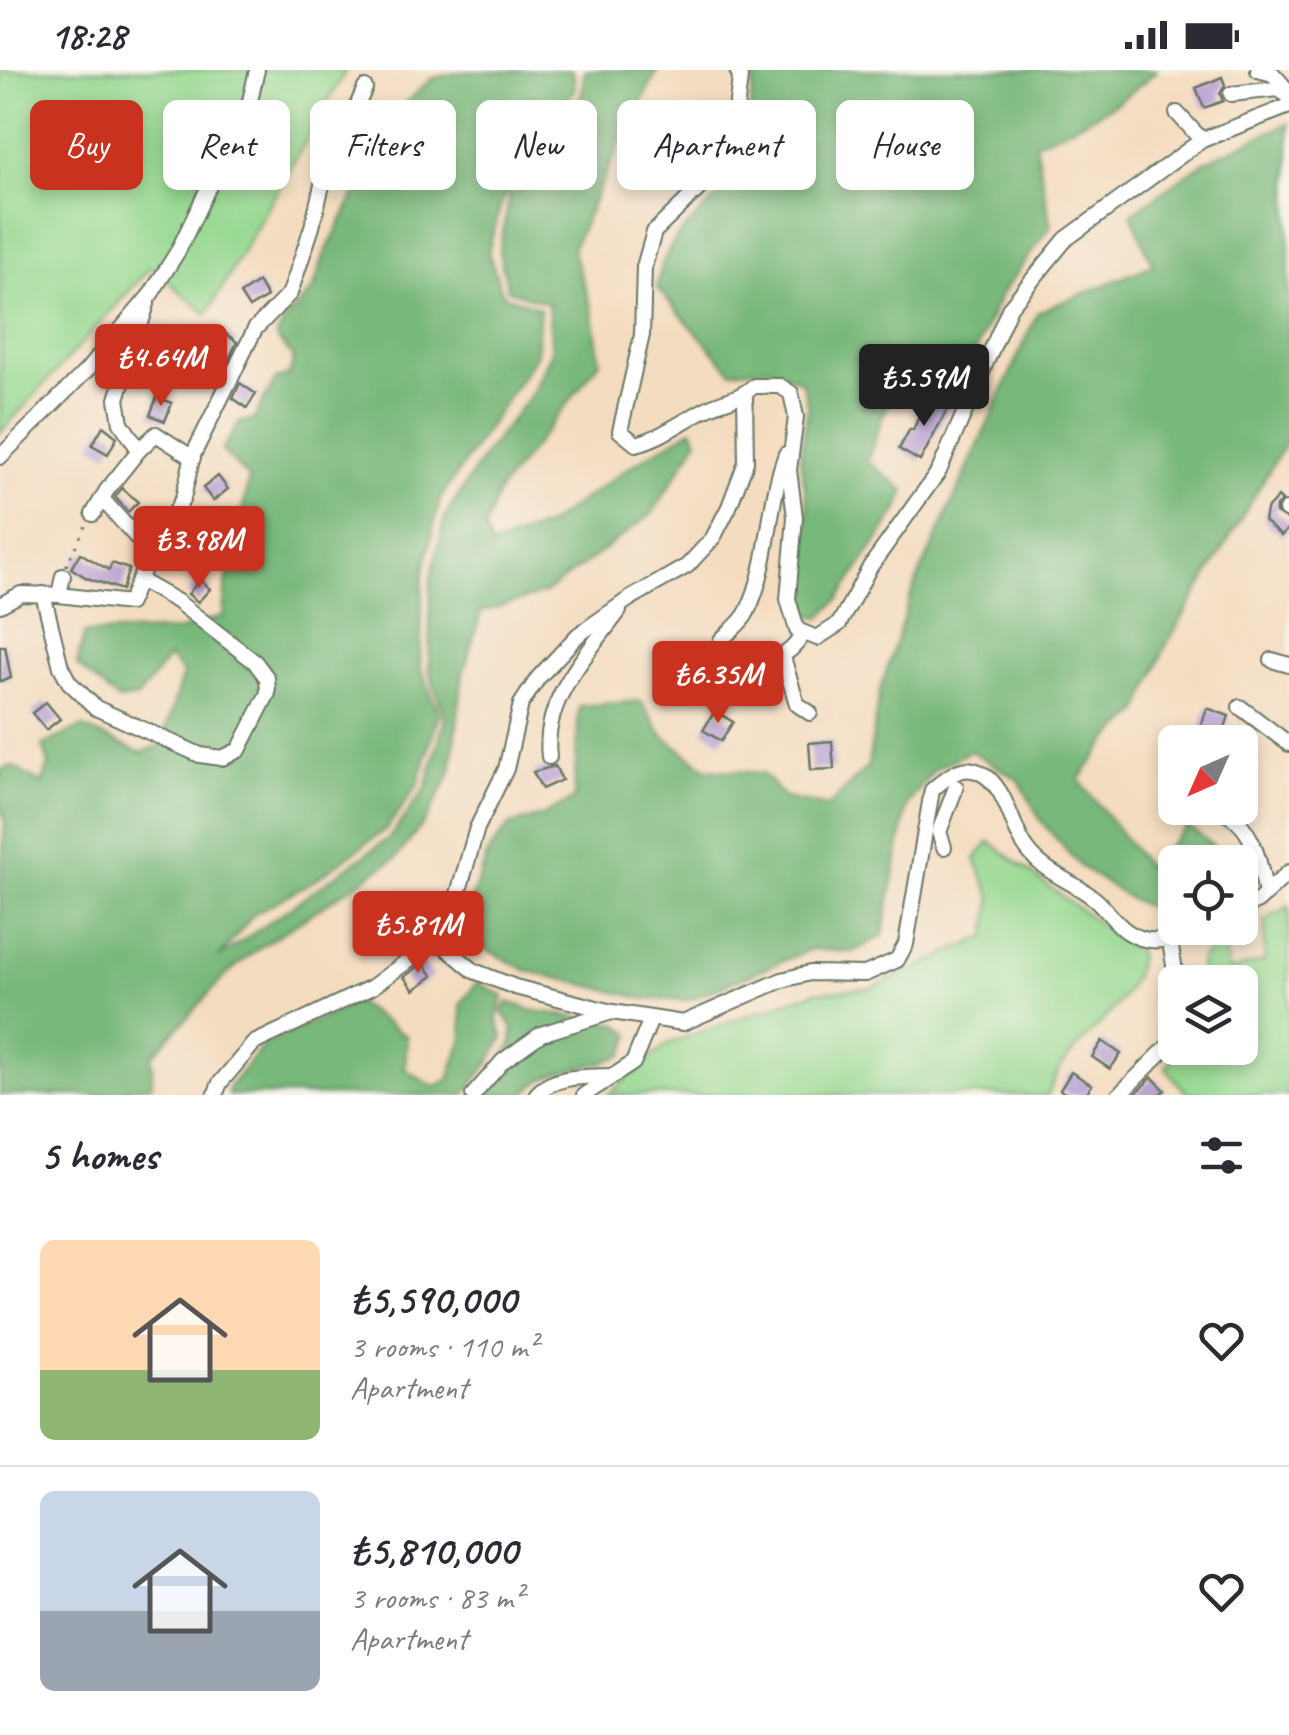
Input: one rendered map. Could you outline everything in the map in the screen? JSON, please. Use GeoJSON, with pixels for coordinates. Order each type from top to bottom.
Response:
{"type":"FeatureCollection","features":[{"type":"Feature","properties":{"kind":"street"},"geometry":{"type":"LineString","coordinates":[[0,458],[87,370],[151,294],[178,251],[250,101],[258,70]]}},
{"type":"Feature","properties":{"kind":"street"},"geometry":{"type":"LineString","coordinates":[[738,70],[733,136],[719,169],[654,232],[644,267],[642,335],[620,431],[636,444],[745,394],[754,386],[780,386],[791,393],[796,417],[789,470],[795,516],[788,599],[797,630],[817,638],[838,624],[870,567],[938,471],[1010,307],[1066,239],[1202,140],[1289,106]]}},
{"type":"Feature","properties":{"kind":"street"},"geometry":{"type":"LineString","coordinates":[[1258,70],[1273,74],[1289,92]]}},
{"type":"Feature","properties":{"kind":"street"},"geometry":{"type":"LineString","coordinates":[[1276,70],[1289,92]]}},
{"type":"Feature","properties":{"kind":"street"},"geometry":{"type":"LineString","coordinates":[[0,605],[21,594],[129,603],[154,546],[183,498],[193,458],[255,329],[290,293],[322,185],[365,88]]}},
{"type":"Feature","properties":{"kind":"street"},"geometry":{"type":"LineString","coordinates":[[1231,94],[1278,89],[1289,92]]}},
{"type":"Feature","properties":{"kind":"street"},"geometry":{"type":"LineString","coordinates":[[1177,113],[1202,140]]}},
{"type":"Feature","properties":{"kind":"street"},"geometry":{"type":"LineString","coordinates":[[139,450],[121,423],[117,400],[151,294]]}},
{"type":"Feature","properties":{"kind":"street"},"geometry":{"type":"LineString","coordinates":[[218,1089],[254,1043],[372,987],[446,932],[478,828],[506,769],[521,704],[538,678],[578,635],[629,599],[687,566],[713,538],[746,462],[745,394]]}},
{"type":"Feature","properties":{"kind":"street"},"geometry":{"type":"LineString","coordinates":[[93,514],[106,490],[156,434],[193,458]]}},
{"type":"Feature","properties":{"kind":"street"},"geometry":{"type":"LineString","coordinates":[[722,640],[747,614],[766,551],[780,471],[794,435]]}},
{"type":"Feature","properties":{"kind":"street"},"geometry":{"type":"LineString","coordinates":[[103,500],[147,548],[154,546]]}},
{"type":"Feature","properties":{"kind":"street"},"geometry":{"type":"LineString","coordinates":[[63,576],[51,594],[61,667],[69,682],[96,708],[200,755],[222,758],[239,750],[268,694],[267,678],[255,662],[178,602],[139,580]]}},
{"type":"Feature","properties":{"kind":"street"},"geometry":{"type":"LineString","coordinates":[[549,757],[550,718],[567,682],[629,599]]}},
{"type":"Feature","properties":{"kind":"street"},"geometry":{"type":"LineString","coordinates":[[730,673],[783,657],[794,649],[804,632]]}},
{"type":"Feature","properties":{"kind":"street"},"geometry":{"type":"LineString","coordinates":[[783,657],[797,704],[810,713]]}},
{"type":"Feature","properties":{"kind":"street"},"geometry":{"type":"LineString","coordinates":[[1272,660],[1289,665]]}},
{"type":"Feature","properties":{"kind":"street"},"geometry":{"type":"LineString","coordinates":[[1240,708],[1289,744]]}},
{"type":"Feature","properties":{"kind":"street"},"geometry":{"type":"LineString","coordinates":[[936,838],[932,790],[950,775],[968,768],[982,772],[1002,796],[1023,842],[1044,869],[1095,899],[1130,934],[1158,940]]}},
{"type":"Feature","properties":{"kind":"street"},"geometry":{"type":"LineString","coordinates":[[437,940],[474,971],[516,986],[612,1012],[683,1023],[782,980],[810,973],[865,974],[897,960],[906,944],[936,838],[956,787]]}},
{"type":"Feature","properties":{"kind":"street"},"geometry":{"type":"LineString","coordinates":[[1241,825],[1252,836],[1266,894]]}},
{"type":"Feature","properties":{"kind":"street"},"geometry":{"type":"LineString","coordinates":[[1258,899],[1289,872]]}},
{"type":"Feature","properties":{"kind":"street"},"geometry":{"type":"LineString","coordinates":[[473,1095],[504,1061],[541,1034],[612,1012]]}},
{"type":"Feature","properties":{"kind":"street"},"geometry":{"type":"LineString","coordinates":[[584,1095],[633,1063],[650,1019]]}},
{"type":"Feature","properties":{"kind":"street"},"geometry":{"type":"LineString","coordinates":[[1119,1095],[1158,1053]]}},
{"type":"Feature","properties":{"kind":"street"},"geometry":{"type":"LineString","coordinates":[[536,1095],[542,1087],[574,1077],[613,1076]]}},
{"type":"Feature","properties":{"kind":"path"},"geometry":{"type":"LineString","coordinates":[[63,576],[93,514]]}},
{"type":"Feature","properties":{"kind":"green space"},"geometry":{"type":"Polygon","coordinates":[[[0,70],[346,70],[329,100],[310,100],[310,133],[290,168],[290,100],[163,100],[163,190],[278,190],[207,314],[151,267],[0,433],[0,70]]]}},
{"type":"Feature","properties":{"kind":"green space"},"geometry":{"type":"Polygon","coordinates":[[[572,70],[575,86],[566,100],[526,95],[524,100],[476,100],[476,190],[511,190],[503,197],[488,252],[503,295],[540,308],[536,355],[440,499],[423,575],[420,666],[439,713],[418,785],[386,829],[315,880],[254,914],[218,958],[389,838],[426,788],[445,718],[429,671],[431,578],[445,517],[485,454],[533,392],[552,351],[548,303],[508,290],[499,252],[510,195],[521,190],[597,190],[597,100],[577,100],[581,97],[585,70],[658,70],[642,100],[617,100],[617,149],[572,249],[592,309],[600,362],[498,492],[485,528],[491,547],[549,524],[692,429],[698,440],[652,514],[545,593],[481,612],[463,674],[451,772],[426,820],[396,858],[257,949],[226,975],[152,1056],[152,1085],[126,1089],[128,1095],[0,1095],[0,889],[5,820],[0,806],[0,770],[12,766],[42,784],[49,765],[43,745],[82,727],[141,753],[161,745],[183,673],[169,657],[138,697],[118,700],[77,665],[84,633],[177,631],[223,616],[225,589],[249,479],[222,450],[240,422],[253,420],[276,379],[289,375],[294,358],[276,337],[286,318],[313,290],[324,256],[357,190],[456,190],[456,100],[409,100],[431,79],[460,72],[572,70]]]}},
{"type":"Feature","properties":{"kind":"green space"},"geometry":{"type":"Polygon","coordinates":[[[756,70],[1157,70],[1115,103],[1035,143],[1051,226],[1001,294],[964,377],[913,364],[890,396],[867,461],[905,491],[897,511],[839,599],[821,617],[808,615],[801,602],[808,507],[800,458],[808,407],[802,382],[769,367],[731,371],[657,288],[668,251],[724,190],[816,190],[816,100],[752,100],[756,70]]]}},
{"type":"Feature","properties":{"kind":"green space"},"geometry":{"type":"Polygon","coordinates":[[[1289,123],[1289,437],[1165,647],[1139,712],[1110,738],[1079,780],[1147,867],[1158,856],[1158,912],[1128,898],[1080,866],[1041,821],[1019,780],[971,751],[935,769],[907,805],[883,936],[853,952],[811,949],[689,1000],[646,999],[528,971],[458,935],[489,851],[510,825],[542,816],[574,799],[579,706],[641,701],[663,736],[707,769],[762,773],[785,798],[828,807],[868,766],[880,691],[912,592],[1038,312],[1153,265],[1131,214],[1206,161],[1289,123]]]}},
{"type":"Feature","properties":{"kind":"green space"},"geometry":{"type":"Polygon","coordinates":[[[1188,826],[1212,845],[1169,845],[1188,826]]]}},
{"type":"Feature","properties":{"kind":"green space"},"geometry":{"type":"Polygon","coordinates":[[[990,842],[1139,954],[1128,988],[1068,1058],[1048,1095],[608,1095],[667,1044],[815,992],[872,988],[987,936],[992,898],[975,859],[990,842]]]}},
{"type":"Feature","properties":{"kind":"green space"},"geometry":{"type":"Polygon","coordinates":[[[1289,906],[1289,1095],[1188,1095],[1166,1068],[1168,1065],[1258,1065],[1258,965],[1250,965],[1264,961],[1265,920],[1289,906]]]}},
{"type":"Feature","properties":{"kind":"green space"},"geometry":{"type":"Polygon","coordinates":[[[1224,945],[1228,965],[1200,965],[1202,957],[1224,945]]]}},
{"type":"Feature","properties":{"kind":"green space"},"geometry":{"type":"Polygon","coordinates":[[[477,982],[504,996],[497,1017],[503,1038],[464,1095],[228,1095],[229,1087],[264,1045],[355,1002],[407,1037],[405,1069],[434,1087],[449,1080],[463,1037],[461,1004],[477,982]]]}},
{"type":"Feature","properties":{"kind":"green space"},"geometry":{"type":"Polygon","coordinates":[[[508,1002],[530,1010],[618,1024],[631,1035],[623,1055],[557,1074],[523,1095],[476,1095],[512,1045],[513,1027],[502,1012],[508,1002]]]}},
{"type":"Feature","properties":{"kind":"building"},"geometry":{"type":"Polygon","coordinates":[[[1222,77],[1223,101],[1204,108],[1196,88],[1222,77]]]}},
{"type":"Feature","properties":{"kind":"building"},"geometry":{"type":"Polygon","coordinates":[[[258,282],[267,297],[249,308],[240,294],[258,282]]]}},
{"type":"Feature","properties":{"kind":"building"},"geometry":{"type":"Polygon","coordinates":[[[226,334],[237,342],[228,361],[214,351],[226,334]]]}},
{"type":"Feature","properties":{"kind":"building"},"geometry":{"type":"Polygon","coordinates":[[[240,383],[256,394],[247,408],[233,398],[240,383]]]}},
{"type":"Feature","properties":{"kind":"building"},"geometry":{"type":"Polygon","coordinates":[[[928,396],[949,406],[920,461],[899,449],[910,429],[913,430],[928,396]]]}},
{"type":"Feature","properties":{"kind":"building"},"geometry":{"type":"Polygon","coordinates":[[[157,397],[172,403],[165,421],[150,415],[157,397]]]}},
{"type":"Feature","properties":{"kind":"building"},"geometry":{"type":"Polygon","coordinates":[[[103,426],[117,437],[108,454],[92,445],[103,426]]]}},
{"type":"Feature","properties":{"kind":"building"},"geometry":{"type":"Polygon","coordinates":[[[218,476],[228,489],[213,501],[203,488],[218,476]]]}},
{"type":"Feature","properties":{"kind":"building"},"geometry":{"type":"Polygon","coordinates":[[[122,488],[138,502],[128,512],[115,497],[122,488]]]}},
{"type":"Feature","properties":{"kind":"building"},"geometry":{"type":"Polygon","coordinates":[[[1278,497],[1282,501],[1276,506],[1276,513],[1289,521],[1289,528],[1281,536],[1264,521],[1266,510],[1278,497]]]}},
{"type":"Feature","properties":{"kind":"building"},"geometry":{"type":"Polygon","coordinates":[[[80,553],[109,570],[112,563],[129,569],[122,590],[71,568],[80,553]]]}},
{"type":"Feature","properties":{"kind":"building"},"geometry":{"type":"Polygon","coordinates":[[[200,580],[210,589],[198,602],[188,594],[200,580]]]}},
{"type":"Feature","properties":{"kind":"building"},"geometry":{"type":"Polygon","coordinates":[[[0,646],[5,646],[11,678],[0,681],[0,646]]]}},
{"type":"Feature","properties":{"kind":"building"},"geometry":{"type":"Polygon","coordinates":[[[721,671],[723,679],[732,683],[734,689],[701,698],[695,678],[721,671]]]}},
{"type":"Feature","properties":{"kind":"building"},"geometry":{"type":"Polygon","coordinates":[[[46,702],[60,719],[46,730],[32,713],[46,702]]]}},
{"type":"Feature","properties":{"kind":"building"},"geometry":{"type":"Polygon","coordinates":[[[1207,708],[1229,716],[1226,725],[1201,725],[1207,708]]]}},
{"type":"Feature","properties":{"kind":"building"},"geometry":{"type":"Polygon","coordinates":[[[715,711],[733,722],[721,741],[703,730],[715,711]]]}},
{"type":"Feature","properties":{"kind":"building"},"geometry":{"type":"Polygon","coordinates":[[[832,741],[834,769],[811,770],[809,743],[832,741]]]}},
{"type":"Feature","properties":{"kind":"building"},"geometry":{"type":"Polygon","coordinates":[[[555,766],[562,780],[542,789],[533,772],[555,766]]]}},
{"type":"Feature","properties":{"kind":"building"},"geometry":{"type":"Polygon","coordinates":[[[423,963],[433,976],[414,990],[404,977],[423,963]]]}},
{"type":"Feature","properties":{"kind":"building"},"geometry":{"type":"Polygon","coordinates":[[[1102,1041],[1121,1054],[1110,1069],[1092,1057],[1102,1041]]]}},
{"type":"Feature","properties":{"kind":"building"},"geometry":{"type":"Polygon","coordinates":[[[1071,1072],[1092,1085],[1085,1095],[1068,1095],[1060,1090],[1071,1072]]]}},
{"type":"Feature","properties":{"kind":"building"},"geometry":{"type":"Polygon","coordinates":[[[1152,1077],[1165,1090],[1160,1095],[1134,1095],[1152,1077]]]}}]}
